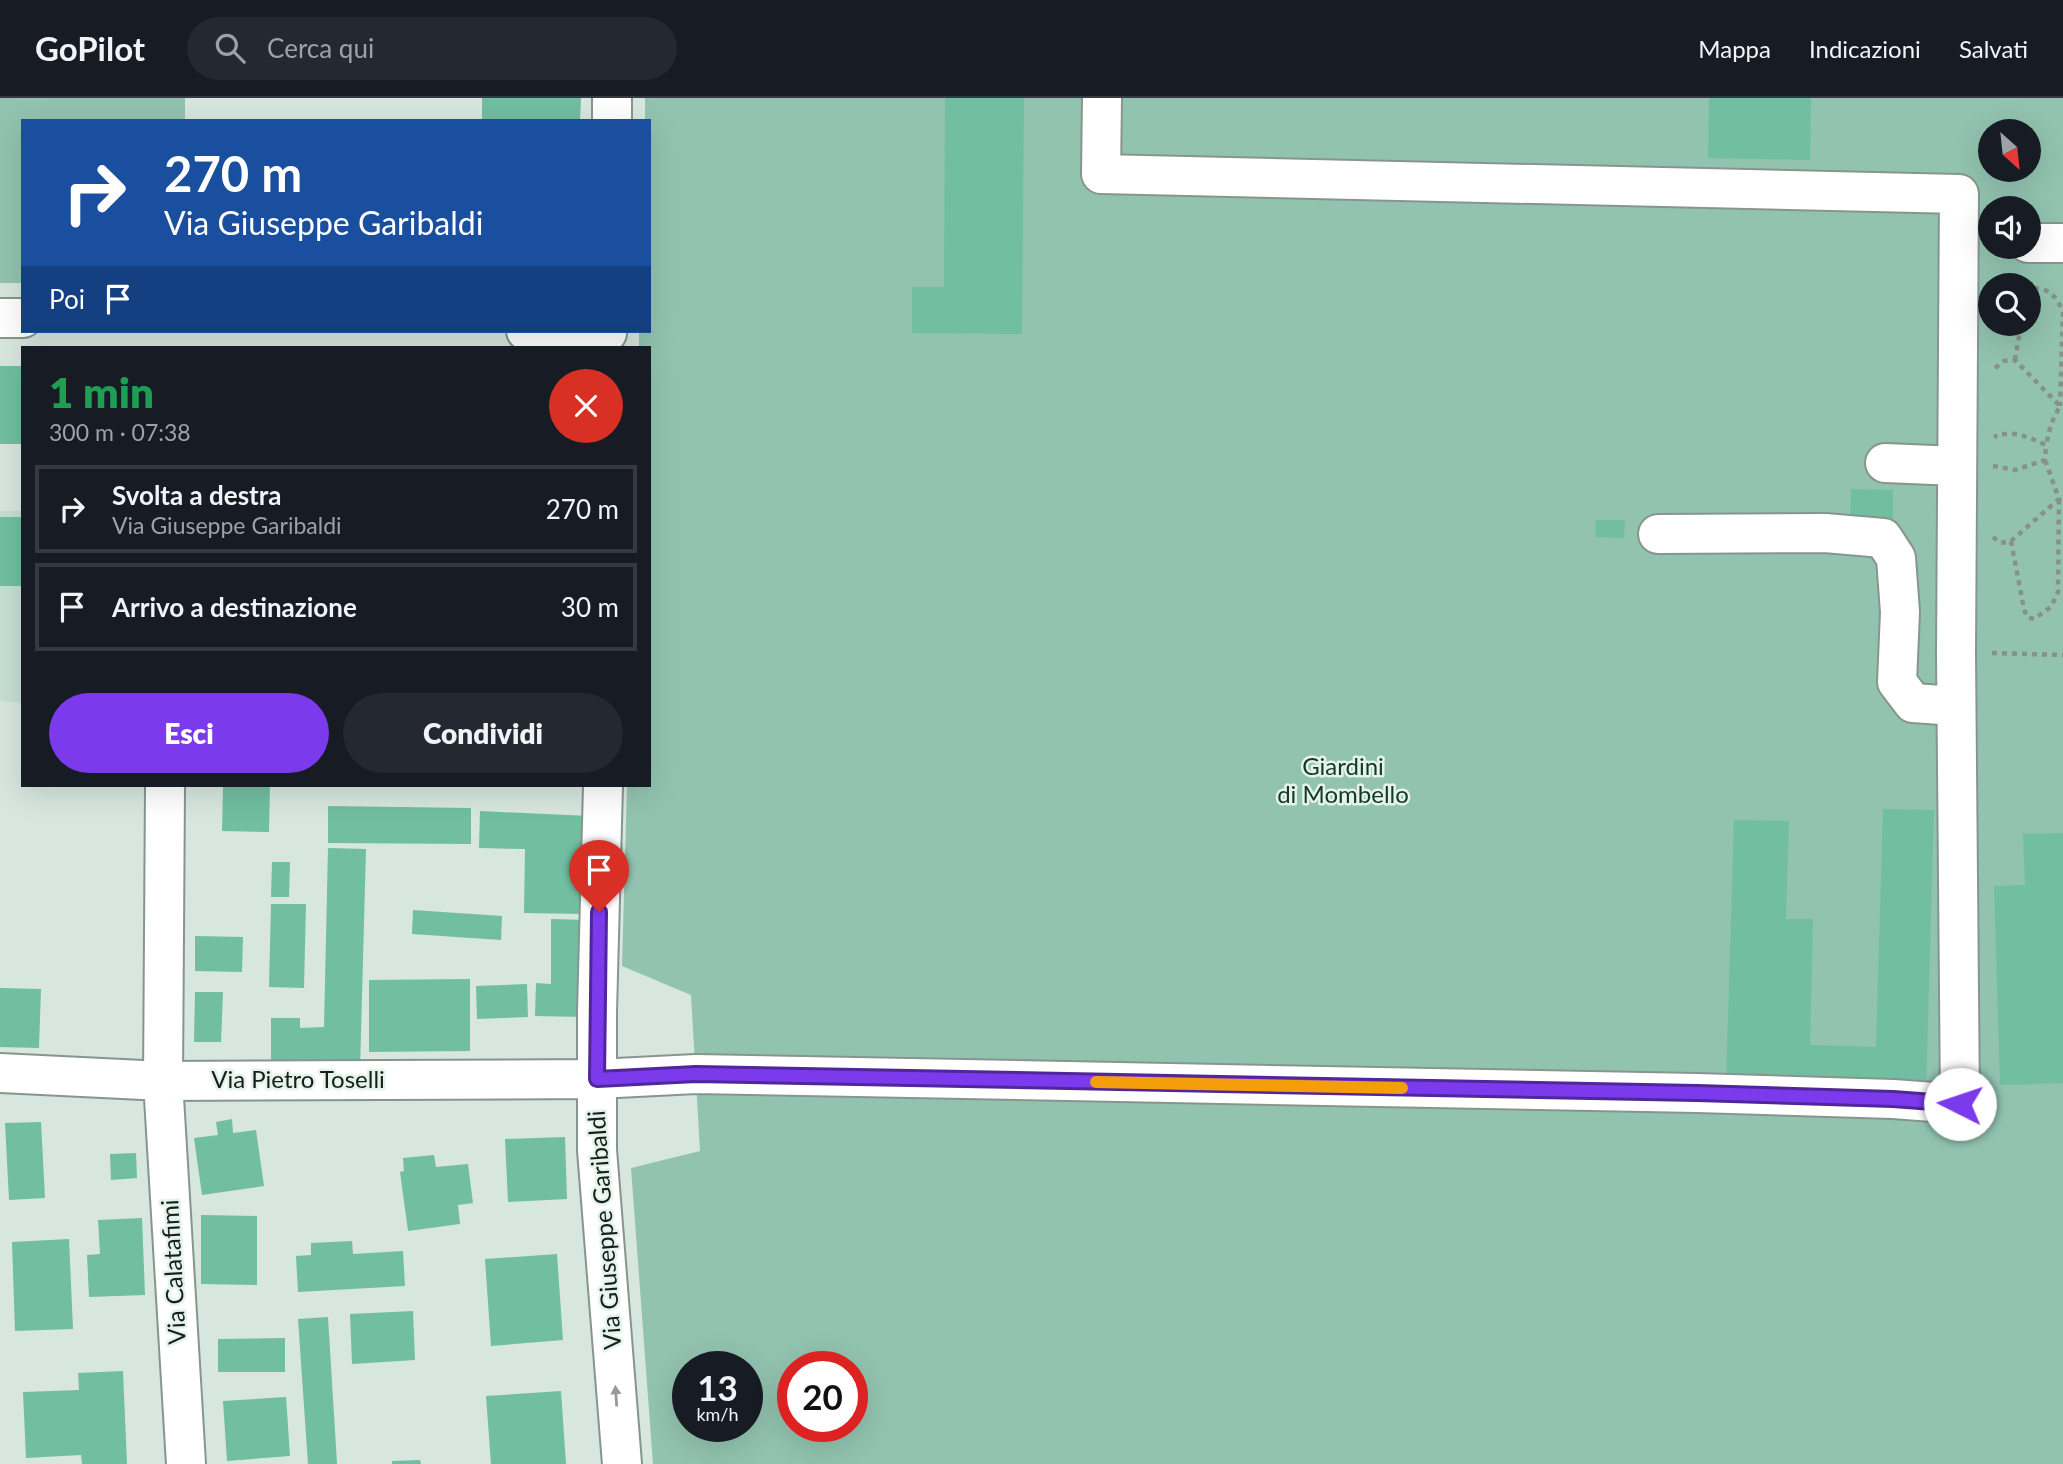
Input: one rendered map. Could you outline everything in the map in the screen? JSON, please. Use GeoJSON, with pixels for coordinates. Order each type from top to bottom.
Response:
{"type":"FeatureCollection","features":[{"type":"Feature","properties":{"kind":"street"},"geometry":{"type":"LineString","coordinates":[[612,98],[612,119]]}},
{"type":"Feature","properties":{"kind":"street"},"geometry":{"type":"LineString","coordinates":[[1102,98],[1101,174],[1959,194],[1974,242],[1975,456],[1956,653],[1956,706],[1913,703],[1897,682],[1900,612],[1896,558],[1883,538],[1825,534],[1658,534]]}},
{"type":"Feature","properties":{"kind":"street"},"geometry":{"type":"LineString","coordinates":[[2041,243],[2063,243]]}},
{"type":"Feature","properties":{"kind":"street"},"geometry":{"type":"LineString","coordinates":[[0,318],[21,318]]}},
{"type":"Feature","properties":{"kind":"street"},"geometry":{"type":"LineString","coordinates":[[553,333],[607,337]]}},
{"type":"Feature","properties":{"kind":"street"},"geometry":{"type":"LineString","coordinates":[[1885,463],[1975,456]]}},
{"type":"Feature","properties":{"kind":"street","name":"Via Pietro Toselli"},"geometry":{"type":"LineString","coordinates":[[0,1073],[163,1081],[597,1079],[710,1075],[1697,1093],[1893,1099],[1960,1104],[1956,706]]}},
{"type":"Feature","properties":{"kind":"street","name":"Via Calatafimi"},"geometry":{"type":"LineString","coordinates":[[165,787],[163,1081],[186,1464]]}},
{"type":"Feature","properties":{"kind":"street","name":"Via Giuseppe Garibaldi"},"geometry":{"type":"LineString","coordinates":[[603,787],[597,1150],[622,1464]]}},
{"type":"Feature","properties":{"kind":"path"},"geometry":{"type":"LineString","coordinates":[[2011,541],[2024,610],[2027,617],[2034,619],[2051,607],[2059,592],[2059,499],[2045,460],[2051,424],[2060,407],[2063,312],[2057,298],[2041,289]]}},
{"type":"Feature","properties":{"kind":"path"},"geometry":{"type":"LineString","coordinates":[[2015,360],[2019,336]]}},
{"type":"Feature","properties":{"kind":"path"},"geometry":{"type":"LineString","coordinates":[[2015,360],[2060,407]]}},
{"type":"Feature","properties":{"kind":"path"},"geometry":{"type":"LineString","coordinates":[[1993,380],[1996,367],[2004,361],[2015,360]]}},
{"type":"Feature","properties":{"kind":"path"},"geometry":{"type":"LineString","coordinates":[[2045,460],[2015,470],[1998,468],[1975,456],[2001,434],[2018,433],[2046,445]]}},
{"type":"Feature","properties":{"kind":"path"},"geometry":{"type":"LineString","coordinates":[[1990,526],[1993,537],[2001,543],[2011,541],[2059,499]]}},
{"type":"Feature","properties":{"kind":"path"},"geometry":{"type":"LineString","coordinates":[[1956,653],[2063,654]]}},
{"type":"Feature","properties":{"kind":"shaded area"},"geometry":{"type":"Polygon","coordinates":[[[0,511],[21,511],[21,703],[0,701],[0,511]]]}},
{"type":"Feature","properties":{"kind":"green space"},"geometry":{"type":"Polygon","coordinates":[[[0,98],[185,98],[185,119],[21,119],[21,283],[0,283],[0,98]]]}},
{"type":"Feature","properties":{"kind":"green space","name":"Giardini di Mombello"},"geometry":{"type":"Polygon","coordinates":[[[645,98],[2063,98],[2063,1464],[653,1464],[631,1168],[700,1151],[691,995],[622,966],[627,787],[651,787],[651,346],[639,346],[639,333],[651,333],[651,119],[645,119],[645,98]]]}},
{"type":"Feature","properties":{"kind":"building"},"geometry":{"type":"Polygon","coordinates":[[[482,98],[581,98],[580,119],[482,119],[482,98]]]}},
{"type":"Feature","properties":{"kind":"building"},"geometry":{"type":"Polygon","coordinates":[[[945,98],[1024,98],[1022,334],[912,333],[912,287],[944,287],[945,98]]]}},
{"type":"Feature","properties":{"kind":"building"},"geometry":{"type":"Polygon","coordinates":[[[1709,98],[1811,98],[1810,160],[1708,158],[1709,98]]]}},
{"type":"Feature","properties":{"kind":"building"},"geometry":{"type":"Polygon","coordinates":[[[0,366],[21,366],[21,444],[0,444],[0,366]]]}},
{"type":"Feature","properties":{"kind":"building"},"geometry":{"type":"Polygon","coordinates":[[[1851,489],[1893,490],[1893,521],[1850,520],[1851,489]]]}},
{"type":"Feature","properties":{"kind":"building"},"geometry":{"type":"Polygon","coordinates":[[[0,517],[21,517],[21,586],[0,586],[0,517]]]}},
{"type":"Feature","properties":{"kind":"building"},"geometry":{"type":"Polygon","coordinates":[[[1596,520],[1625,520],[1624,538],[1595,537],[1596,520]]]}},
{"type":"Feature","properties":{"kind":"building"},"geometry":{"type":"Polygon","coordinates":[[[223,787],[270,787],[269,832],[222,831],[223,787]]]}},
{"type":"Feature","properties":{"kind":"building"},"geometry":{"type":"Polygon","coordinates":[[[328,806],[471,808],[471,844],[328,843],[328,806]]]}},
{"type":"Feature","properties":{"kind":"building"},"geometry":{"type":"Polygon","coordinates":[[[1883,809],[1934,810],[1926,1089],[1726,1084],[1734,820],[1789,821],[1786,919],[1813,919],[1810,1045],[1876,1047],[1883,809]]]}},
{"type":"Feature","properties":{"kind":"building"},"geometry":{"type":"Polygon","coordinates":[[[480,811],[589,816],[586,914],[524,913],[525,849],[479,848],[480,811]]]}},
{"type":"Feature","properties":{"kind":"building"},"geometry":{"type":"Polygon","coordinates":[[[2063,833],[2063,1083],[2000,1085],[1994,886],[2025,885],[2023,834],[2063,833]]]}},
{"type":"Feature","properties":{"kind":"building"},"geometry":{"type":"Polygon","coordinates":[[[328,848],[366,849],[360,1070],[271,1070],[271,1018],[300,1018],[300,1028],[324,1027],[328,848]]]}},
{"type":"Feature","properties":{"kind":"building"},"geometry":{"type":"Polygon","coordinates":[[[272,862],[290,862],[289,897],[271,897],[272,862]]]}},
{"type":"Feature","properties":{"kind":"building"},"geometry":{"type":"Polygon","coordinates":[[[271,904],[306,904],[304,988],[269,987],[271,904]]]}},
{"type":"Feature","properties":{"kind":"building"},"geometry":{"type":"Polygon","coordinates":[[[413,910],[502,916],[501,940],[412,934],[413,910]]]}},
{"type":"Feature","properties":{"kind":"building"},"geometry":{"type":"Polygon","coordinates":[[[551,919],[586,920],[585,1017],[535,1016],[536,983],[551,984],[551,919]]]}},
{"type":"Feature","properties":{"kind":"building"},"geometry":{"type":"Polygon","coordinates":[[[195,936],[243,937],[242,972],[195,971],[195,936]]]}},
{"type":"Feature","properties":{"kind":"building"},"geometry":{"type":"Polygon","coordinates":[[[470,979],[470,1051],[369,1052],[369,980],[470,979]]]}},
{"type":"Feature","properties":{"kind":"building"},"geometry":{"type":"Polygon","coordinates":[[[527,984],[528,1017],[477,1019],[476,986],[527,984]]]}},
{"type":"Feature","properties":{"kind":"building"},"geometry":{"type":"Polygon","coordinates":[[[0,988],[41,989],[39,1048],[0,1047],[0,988]]]}},
{"type":"Feature","properties":{"kind":"building"},"geometry":{"type":"Polygon","coordinates":[[[195,992],[223,992],[221,1042],[194,1042],[195,992]]]}},
{"type":"Feature","properties":{"kind":"building"},"geometry":{"type":"Polygon","coordinates":[[[232,1119],[233,1133],[256,1130],[264,1186],[202,1195],[194,1138],[218,1135],[216,1122],[232,1119]]]}},
{"type":"Feature","properties":{"kind":"building"},"geometry":{"type":"Polygon","coordinates":[[[41,1122],[45,1198],[9,1200],[5,1123],[41,1122]]]}},
{"type":"Feature","properties":{"kind":"building"},"geometry":{"type":"Polygon","coordinates":[[[565,1137],[567,1199],[508,1202],[505,1139],[565,1137]]]}},
{"type":"Feature","properties":{"kind":"building"},"geometry":{"type":"Polygon","coordinates":[[[136,1153],[137,1178],[111,1180],[110,1154],[136,1153]]]}},
{"type":"Feature","properties":{"kind":"building"},"geometry":{"type":"Polygon","coordinates":[[[434,1155],[436,1167],[468,1164],[473,1203],[458,1205],[460,1224],[408,1231],[400,1172],[404,1171],[403,1158],[434,1155]]]}},
{"type":"Feature","properties":{"kind":"building"},"geometry":{"type":"Polygon","coordinates":[[[201,1215],[257,1216],[257,1285],[201,1284],[201,1215]]]}},
{"type":"Feature","properties":{"kind":"building"},"geometry":{"type":"Polygon","coordinates":[[[142,1218],[145,1295],[89,1297],[87,1255],[100,1254],[98,1220],[142,1218]]]}},
{"type":"Feature","properties":{"kind":"building"},"geometry":{"type":"Polygon","coordinates":[[[69,1239],[73,1329],[15,1331],[12,1242],[69,1239]]]}},
{"type":"Feature","properties":{"kind":"building"},"geometry":{"type":"Polygon","coordinates":[[[352,1241],[353,1254],[403,1251],[405,1286],[298,1292],[296,1256],[311,1255],[311,1243],[352,1241]]]}},
{"type":"Feature","properties":{"kind":"building"},"geometry":{"type":"Polygon","coordinates":[[[557,1254],[563,1340],[491,1346],[485,1259],[557,1254]]]}},
{"type":"Feature","properties":{"kind":"building"},"geometry":{"type":"Polygon","coordinates":[[[413,1311],[415,1360],[352,1364],[350,1314],[413,1311]]]}},
{"type":"Feature","properties":{"kind":"building"},"geometry":{"type":"Polygon","coordinates":[[[328,1317],[337,1464],[308,1464],[298,1319],[328,1317]]]}},
{"type":"Feature","properties":{"kind":"building"},"geometry":{"type":"Polygon","coordinates":[[[285,1338],[285,1372],[218,1372],[218,1339],[285,1338]]]}},
{"type":"Feature","properties":{"kind":"building"},"geometry":{"type":"Polygon","coordinates":[[[123,1371],[127,1464],[82,1464],[81,1455],[26,1458],[23,1392],[79,1390],[78,1373],[123,1371]]]}},
{"type":"Feature","properties":{"kind":"building"},"geometry":{"type":"Polygon","coordinates":[[[561,1391],[566,1464],[491,1464],[486,1396],[561,1391]]]}},
{"type":"Feature","properties":{"kind":"building"},"geometry":{"type":"Polygon","coordinates":[[[286,1397],[290,1456],[227,1461],[223,1401],[286,1397]]]}},
{"type":"Feature","properties":{"kind":"building"},"geometry":{"type":"Polygon","coordinates":[[[420,1460],[421,1464],[392,1464],[392,1461],[420,1460]]]}},
{"type":"Feature","properties":{"kind":"slow traffic"},"geometry":{"type":"LineString","coordinates":[[1096,1082],[1402,1088]]}},
{"type":"Feature","properties":{"kind":"route"},"geometry":{"type":"LineString","coordinates":[[599,912],[597,1079],[696,1074],[1697,1093],[1893,1099],[1960,1104]]}}]}
